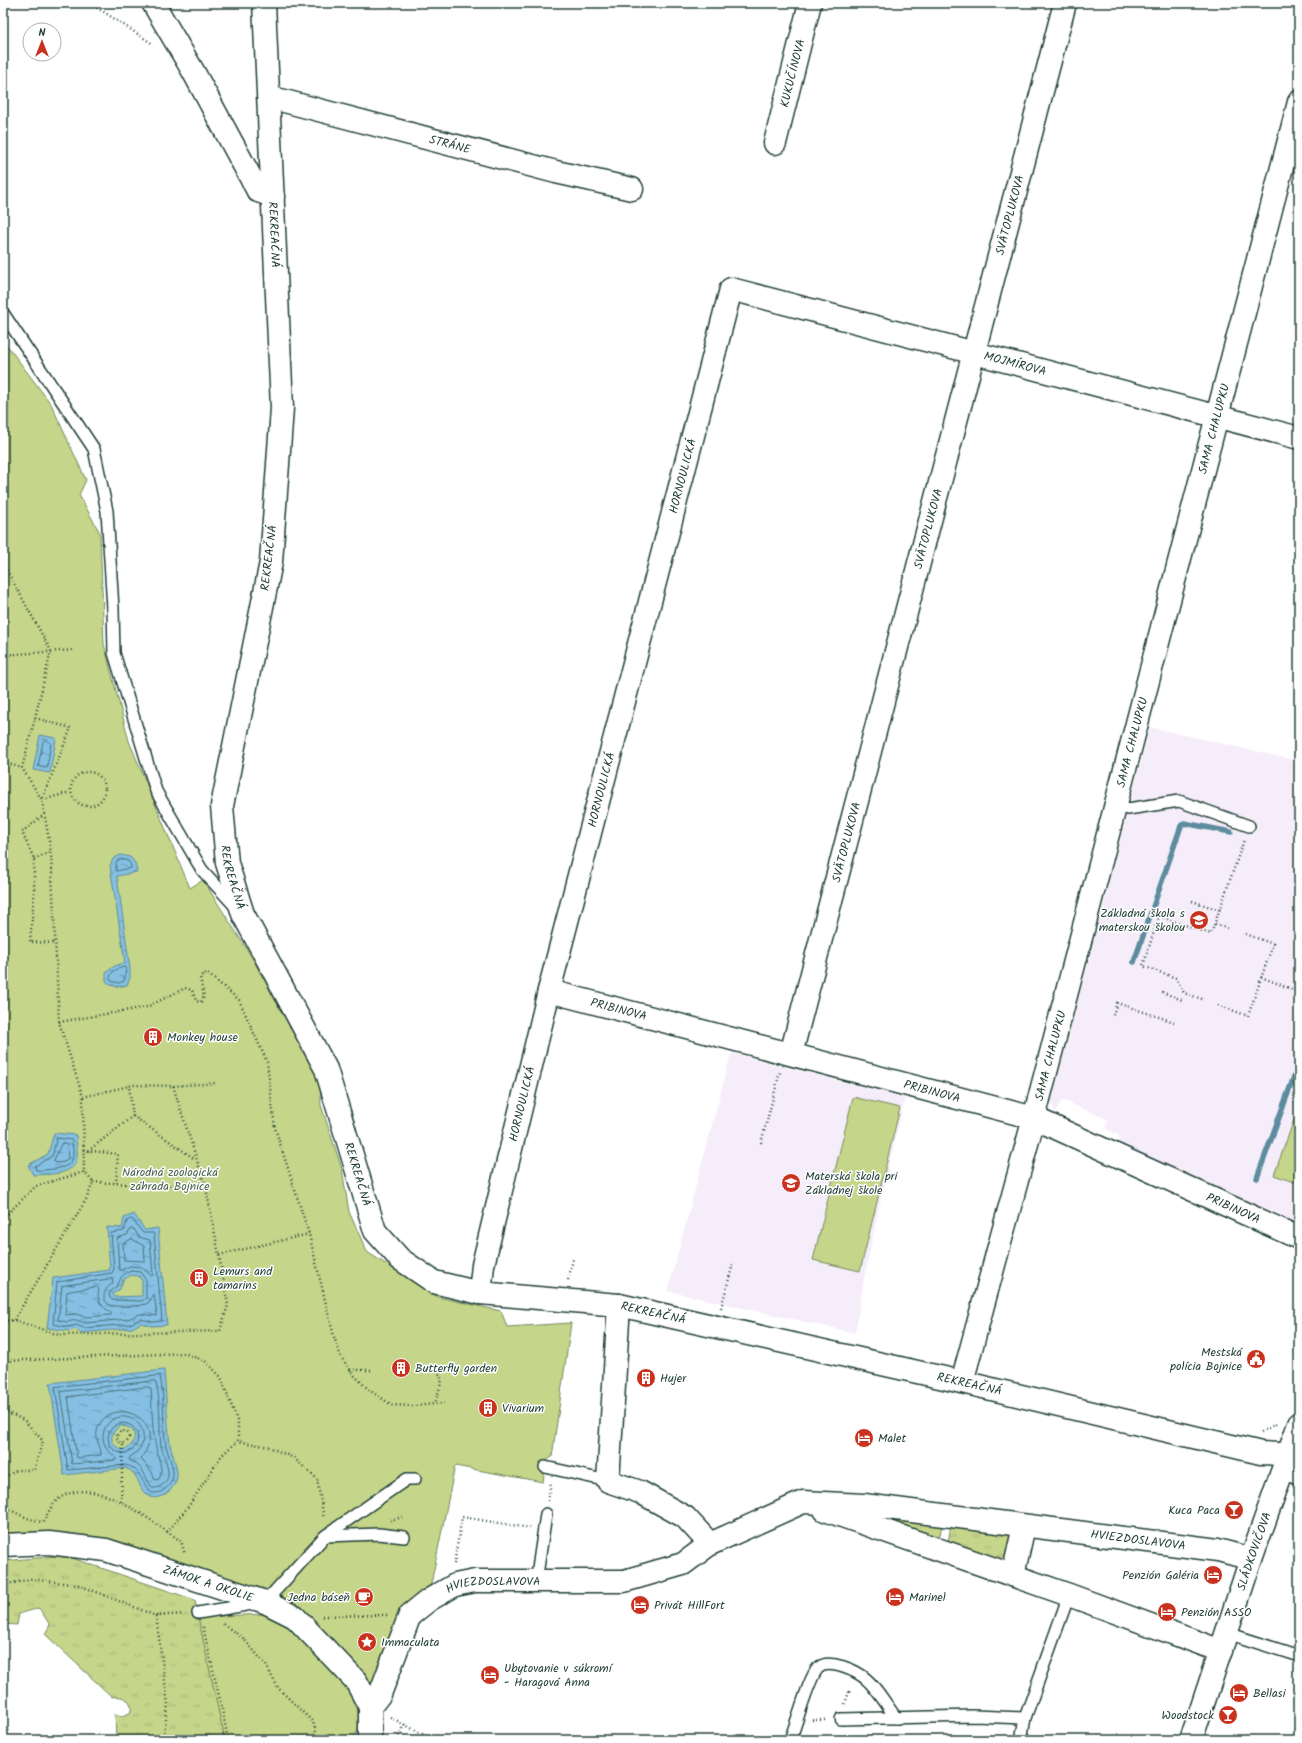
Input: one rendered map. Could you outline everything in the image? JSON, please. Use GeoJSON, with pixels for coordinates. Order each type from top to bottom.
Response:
{"type":"FeatureCollection","features":[{"type":"Feature","properties":{"kind":"street","name":"REKREAČNÁ"},"geometry":{"type":"LineString","coordinates":[[153,3],[193,71],[258,191],[273,196]]}},
{"type":"Feature","properties":{"kind":"street","name":"REKREAČNÁ"},"geometry":{"type":"LineString","coordinates":[[264,3],[282,408],[271,562],[222,806],[227,863],[243,914],[326,1069],[375,1231],[400,1259],[434,1282],[480,1293],[619,1305],[962,1382],[1261,1453],[1292,1465]]}},
{"type":"Feature","properties":{"kind":"street","name":"KUKUČÍNOVA"},"geometry":{"type":"LineString","coordinates":[[775,143],[810,3]]}},
{"type":"Feature","properties":{"kind":"street","name":"SVÄTOPLUKOVA"},"geometry":{"type":"LineString","coordinates":[[788,1053],[975,352],[1065,3]]}},
{"type":"Feature","properties":{"kind":"street","name":"STRÁNE"},"geometry":{"type":"LineString","coordinates":[[269,97],[556,172],[632,189]]}},
{"type":"Feature","properties":{"kind":"street","name":"SAMA CHALUPKU"},"geometry":{"type":"LineString","coordinates":[[962,1382],[1034,1118],[1299,102]]}},
{"type":"Feature","properties":{"kind":"street","name":"MOJMÍROVA"},"geometry":{"type":"LineString","coordinates":[[731,289],[1299,438]]}},
{"type":"Feature","properties":{"kind":"street","name":"HORNOULICKÁ"},"geometry":{"type":"LineString","coordinates":[[480,1293],[483,1265],[549,991],[731,289]]}},
{"type":"Feature","properties":{"kind":"street","name":"PRIBINOVA"},"geometry":{"type":"LineString","coordinates":[[549,991],[1034,1118],[1299,1238]]}},
{"type":"Feature","properties":{"kind":"street"},"geometry":{"type":"LineString","coordinates":[[619,1305],[608,1482],[640,1492],[685,1517],[710,1544]]}},
{"type":"Feature","properties":{"kind":"street","name":"SLÁDKOVIČOVA"},"geometry":{"type":"LineString","coordinates":[[1191,1740],[1251,1559],[1292,1465],[1289,1423]]}},
{"type":"Feature","properties":{"kind":"street"},"geometry":{"type":"LineString","coordinates":[[803,1502],[1069,1595],[1224,1642]]}},
{"type":"Feature","properties":{"kind":"street","name":"HVIEZDOSLAVOVA"},"geometry":{"type":"LineString","coordinates":[[409,1618],[429,1600],[455,1585],[475,1581],[624,1581],[683,1564],[710,1544],[803,1502],[864,1505],[1218,1550],[1251,1559]]}},
{"type":"Feature","properties":{"kind":"street"},"geometry":{"type":"LineString","coordinates":[[940,1550],[947,1516]]}},
{"type":"Feature","properties":{"kind":"street"},"geometry":{"type":"LineString","coordinates":[[1013,1575],[1024,1526]]}},
{"type":"Feature","properties":{"kind":"street","name":"ZÁMOK A OKOLIE"},"geometry":{"type":"LineString","coordinates":[[3,1545],[49,1543],[106,1550],[265,1602],[295,1617],[356,1681],[370,1707]]}},
{"type":"Feature","properties":{"kind":"street"},"geometry":{"type":"LineString","coordinates":[[370,1740],[370,1707],[380,1694],[409,1618]]}},
{"type":"Feature","properties":{"kind":"lane"},"geometry":{"type":"LineString","coordinates":[[3,313],[94,449],[107,511],[114,653],[156,791],[202,870],[243,914]]}},
{"type":"Feature","properties":{"kind":"lane"},"geometry":{"type":"LineString","coordinates":[[1116,806],[1128,809],[1180,801],[1249,826]]}},
{"type":"Feature","properties":{"kind":"lane"},"geometry":{"type":"LineString","coordinates":[[549,1468],[608,1482]]}},
{"type":"Feature","properties":{"kind":"lane"},"geometry":{"type":"LineString","coordinates":[[202,1612],[265,1602],[325,1536],[407,1479],[415,1479]]}},
{"type":"Feature","properties":{"kind":"lane"},"geometry":{"type":"LineString","coordinates":[[536,1582],[546,1514]]}},
{"type":"Feature","properties":{"kind":"lane"},"geometry":{"type":"LineString","coordinates":[[325,1536],[379,1534],[404,1537]]}},
{"type":"Feature","properties":{"kind":"lane"},"geometry":{"type":"LineString","coordinates":[[1021,1740],[1025,1718],[1069,1595]]}},
{"type":"Feature","properties":{"kind":"lane"},"geometry":{"type":"LineString","coordinates":[[1224,1642],[1299,1656]]}},
{"type":"Feature","properties":{"kind":"lane"},"geometry":{"type":"LineString","coordinates":[[790,1740],[812,1678],[819,1668],[830,1664],[846,1668],[866,1679],[896,1718]]}},
{"type":"Feature","properties":{"kind":"lane"},"geometry":{"type":"LineString","coordinates":[[841,1719],[974,1716],[1025,1718]]}},
{"type":"Feature","properties":{"kind":"path"},"geometry":{"type":"LineString","coordinates":[[90,3],[155,45]]}},
{"type":"Feature","properties":{"kind":"path"},"geometry":{"type":"LineString","coordinates":[[3,563],[51,651],[22,768]]}},
{"type":"Feature","properties":{"kind":"path"},"geometry":{"type":"LineString","coordinates":[[3,655],[74,650]]}},
{"type":"Feature","properties":{"kind":"path"},"geometry":{"type":"LineString","coordinates":[[35,718],[71,728],[42,800]]}},
{"type":"Feature","properties":{"kind":"path"},"geometry":{"type":"LineString","coordinates":[[3,762],[22,768],[42,800],[45,814],[51,852],[59,1022],[83,1097],[84,1172],[93,1182],[206,1188]]}},
{"type":"Feature","properties":{"kind":"path"},"geometry":{"type":"LineString","coordinates":[[83,772],[98,774],[106,784],[103,798],[89,806],[77,803],[70,792],[73,779],[83,772]]}},
{"type":"Feature","properties":{"kind":"path"},"geometry":{"type":"LineString","coordinates":[[42,800],[70,792]]}},
{"type":"Feature","properties":{"kind":"path"},"geometry":{"type":"LineString","coordinates":[[45,814],[22,832],[34,859],[34,896],[30,942],[55,942]]}},
{"type":"Feature","properties":{"kind":"path"},"geometry":{"type":"LineString","coordinates":[[1202,999],[1184,993],[1176,978],[1143,966],[1159,916],[1211,934],[1249,826]]}},
{"type":"Feature","properties":{"kind":"path"},"geometry":{"type":"LineString","coordinates":[[34,859],[51,852]]}},
{"type":"Feature","properties":{"kind":"path"},"geometry":{"type":"LineString","coordinates":[[1192,901],[1220,910]]}},
{"type":"Feature","properties":{"kind":"path"},"geometry":{"type":"LineString","coordinates":[[1215,924],[1227,928]]}},
{"type":"Feature","properties":{"kind":"path"},"geometry":{"type":"LineString","coordinates":[[1218,1005],[1248,1016],[1273,944],[1243,933]]}},
{"type":"Feature","properties":{"kind":"path"},"geometry":{"type":"LineString","coordinates":[[59,1022],[147,1007],[185,988],[192,990],[196,1001],[201,1002],[204,997],[200,977],[203,974],[208,973],[239,1000],[267,1062],[275,1128],[309,1234],[340,1357],[369,1390],[392,1405],[444,1403]]}},
{"type":"Feature","properties":{"kind":"path"},"geometry":{"type":"LineString","coordinates":[[1261,977],[1299,992]]}},
{"type":"Feature","properties":{"kind":"path"},"geometry":{"type":"LineString","coordinates":[[1162,992],[1182,1000]]}},
{"type":"Feature","properties":{"kind":"path"},"geometry":{"type":"LineString","coordinates":[[1113,1015],[1117,1003],[1174,1022]]}},
{"type":"Feature","properties":{"kind":"path"},"geometry":{"type":"LineString","coordinates":[[761,1143],[788,1053]]}},
{"type":"Feature","properties":{"kind":"path"},"geometry":{"type":"LineString","coordinates":[[83,1097],[129,1086],[172,1086],[216,1083]]}},
{"type":"Feature","properties":{"kind":"path"},"geometry":{"type":"LineString","coordinates":[[129,1086],[133,1116],[196,1159]]}},
{"type":"Feature","properties":{"kind":"path"},"geometry":{"type":"LineString","coordinates":[[3,1321],[14,1320],[59,1335],[220,1331],[228,1305],[219,1254],[206,1188],[172,1086]]}},
{"type":"Feature","properties":{"kind":"path"},"geometry":{"type":"LineString","coordinates":[[88,1151],[133,1116]]}},
{"type":"Feature","properties":{"kind":"path"},"geometry":{"type":"LineString","coordinates":[[84,1150],[118,1154],[116,1183]]}},
{"type":"Feature","properties":{"kind":"path"},"geometry":{"type":"LineString","coordinates":[[3,1218],[36,1186],[84,1172]]}},
{"type":"Feature","properties":{"kind":"path"},"geometry":{"type":"LineString","coordinates":[[14,1320],[87,1198],[93,1182]]}},
{"type":"Feature","properties":{"kind":"path"},"geometry":{"type":"LineString","coordinates":[[219,1254],[309,1234]]}},
{"type":"Feature","properties":{"kind":"path"},"geometry":{"type":"LineString","coordinates":[[723,1303],[733,1264]]}},
{"type":"Feature","properties":{"kind":"path"},"geometry":{"type":"LineString","coordinates":[[3,1360],[184,1353],[205,1361],[221,1377],[238,1423],[238,1441],[222,1455],[188,1507],[167,1532]]}},
{"type":"Feature","properties":{"kind":"path"},"geometry":{"type":"LineString","coordinates":[[350,1370],[374,1370]]}},
{"type":"Feature","properties":{"kind":"path"},"geometry":{"type":"LineString","coordinates":[[429,1371],[438,1371],[442,1380],[435,1404]]}},
{"type":"Feature","properties":{"kind":"path"},"geometry":{"type":"LineString","coordinates":[[3,1411],[24,1420],[43,1441],[34,1470],[17,1470],[5,1477],[6,1508],[3,1506]]}},
{"type":"Feature","properties":{"kind":"path"},"geometry":{"type":"LineString","coordinates":[[1255,1435],[1289,1423]]}},
{"type":"Feature","properties":{"kind":"path"},"geometry":{"type":"LineString","coordinates":[[122,1502],[123,1445],[117,1437],[118,1434],[124,1431],[127,1432],[130,1437],[129,1441],[123,1445]]}},
{"type":"Feature","properties":{"kind":"path"},"geometry":{"type":"LineString","coordinates":[[238,1441],[269,1447],[294,1458],[317,1479],[324,1510],[325,1536]]}},
{"type":"Feature","properties":{"kind":"path"},"geometry":{"type":"LineString","coordinates":[[546,1514],[549,1468]]}},
{"type":"Feature","properties":{"kind":"path"},"geometry":{"type":"LineString","coordinates":[[43,1523],[55,1502],[72,1491],[103,1494],[122,1502],[181,1541],[192,1578]]}},
{"type":"Feature","properties":{"kind":"path"},"geometry":{"type":"LineString","coordinates":[[454,1564],[462,1517],[534,1529]]}},
{"type":"Feature","properties":{"kind":"path"},"geometry":{"type":"LineString","coordinates":[[494,1528],[495,1522]]}},
{"type":"Feature","properties":{"kind":"path"},"geometry":{"type":"LineString","coordinates":[[3,1585],[30,1578],[79,1585],[156,1616],[202,1612],[243,1638],[266,1665],[278,1688],[313,1722],[318,1740]]}},
{"type":"Feature","properties":{"kind":"path"},"geometry":{"type":"LineString","coordinates":[[202,1612],[201,1621],[228,1740]]}},
{"type":"Feature","properties":{"kind":"path"},"geometry":{"type":"LineString","coordinates":[[156,1616],[168,1705],[163,1740]]}},
{"type":"Feature","properties":{"kind":"path"},"geometry":{"type":"LineString","coordinates":[[295,1617],[409,1618]]}},
{"type":"Feature","properties":{"kind":"path"},"geometry":{"type":"LineString","coordinates":[[370,1707],[434,1740]]}},
{"type":"Feature","properties":{"kind":"path"},"geometry":{"type":"LineString","coordinates":[[397,1740],[404,1724]]}},
{"type":"Feature","properties":{"kind":"shaded area","name":"Základná škola s materskou školou"},"geometry":{"type":"Polygon","coordinates":[[[1150,727],[1299,761],[1299,1226],[1119,1143],[1119,1135],[1105,1128],[1109,1120],[1062,1100],[1055,1113],[1052,1105],[1051,1101],[1070,1036],[1070,1031],[1150,727]]]}},
{"type":"Feature","properties":{"kind":"shaded area","name":"Materská škola pri Základnej škole"},"geometry":{"type":"Polygon","coordinates":[[[731,1053],[905,1098],[879,1207],[864,1279],[855,1333],[668,1291],[731,1053]]]}},
{"type":"Feature","properties":{"kind":"green space","name":"Národná zoologická záhrada Bojnice"},"geometry":{"type":"Polygon","coordinates":[[[3,340],[51,404],[86,480],[79,495],[100,533],[104,644],[129,741],[190,888],[203,880],[253,959],[320,1082],[321,1105],[342,1169],[349,1212],[367,1252],[438,1297],[501,1311],[507,1327],[571,1323],[552,1457],[546,1461],[543,1482],[455,1466],[431,1584],[398,1618],[359,1728],[353,1740],[225,1740],[198,1617],[266,1614],[263,1593],[3,1539],[3,340]]]}},
{"type":"Feature","properties":{"kind":"green space"},"geometry":{"type":"Polygon","coordinates":[[[853,1097],[900,1108],[860,1271],[813,1260],[853,1097]]]}},
{"type":"Feature","properties":{"kind":"green space"},"geometry":{"type":"Polygon","coordinates":[[[1299,1106],[1299,1184],[1274,1175],[1299,1106]]]}},
{"type":"Feature","properties":{"kind":"green space"},"geometry":{"type":"Polygon","coordinates":[[[871,1513],[942,1525],[939,1539],[869,1520],[871,1513]]]}},
{"type":"Feature","properties":{"kind":"green space"},"geometry":{"type":"Polygon","coordinates":[[[951,1525],[1014,1531],[1010,1565],[948,1543],[951,1525]]]}},
{"type":"Feature","properties":{"kind":"green space"},"geometry":{"type":"Polygon","coordinates":[[[57,1556],[72,1558],[195,1600],[225,1740],[116,1740],[115,1714],[122,1716],[130,1713],[131,1705],[124,1698],[112,1697],[45,1634],[50,1625],[39,1608],[19,1614],[17,1625],[3,1624],[3,1561],[57,1556]]]}},
{"type":"Feature","properties":{"kind":"water"},"geometry":{"type":"Polygon","coordinates":[[[40,735],[56,738],[50,773],[33,770],[40,735]]]}},
{"type":"Feature","properties":{"kind":"water"},"geometry":{"type":"Polygon","coordinates":[[[120,855],[130,857],[135,863],[137,872],[117,876],[130,978],[127,985],[113,986],[106,981],[106,973],[113,967],[125,962],[110,866],[113,859],[120,855]]]}},
{"type":"Feature","properties":{"kind":"water"},"geometry":{"type":"Polygon","coordinates":[[[54,1133],[76,1135],[77,1158],[75,1164],[66,1171],[60,1173],[33,1175],[28,1165],[48,1154],[54,1133]]]}},
{"type":"Feature","properties":{"kind":"water"},"geometry":{"type":"Polygon","coordinates":[[[134,1214],[145,1230],[158,1228],[167,1325],[152,1326],[141,1323],[132,1328],[81,1333],[75,1329],[70,1331],[47,1328],[53,1278],[110,1270],[107,1227],[122,1228],[124,1218],[134,1214]],[[131,1275],[123,1280],[120,1289],[113,1295],[115,1297],[142,1296],[142,1281],[139,1276],[131,1275]]]}},
{"type":"Feature","properties":{"kind":"water"},"geometry":{"type":"Polygon","coordinates":[[[164,1370],[170,1444],[177,1473],[176,1481],[171,1489],[159,1497],[150,1497],[143,1491],[134,1474],[125,1468],[64,1475],[50,1383],[164,1370]],[[120,1426],[113,1434],[112,1440],[120,1449],[126,1449],[133,1442],[133,1431],[128,1427],[120,1426]]]}},
{"type":"Feature","properties":{"kind":"waterway"},"geometry":{"type":"LineString","coordinates":[[1134,962],[1181,826],[1184,823],[1231,832]]}},
{"type":"Feature","properties":{"kind":"waterway"},"geometry":{"type":"LineString","coordinates":[[1257,1178],[1299,1063]]}},
{"type":"Feature","properties":{"kind":"place","name":"Základná škola s materskou školou"},"geometry":{"type":"Point","coordinates":[1199,920]}},
{"type":"Feature","properties":{"kind":"place","name":"Monkey house"},"geometry":{"type":"Point","coordinates":[153,1037]}},
{"type":"Feature","properties":{"kind":"place","name":"Materská škola pri Základnej škole"},"geometry":{"type":"Point","coordinates":[791,1183]}},
{"type":"Feature","properties":{"kind":"place","name":"Lemurs and tamarins"},"geometry":{"type":"Point","coordinates":[199,1278]}},
{"type":"Feature","properties":{"kind":"place","name":"Mestská polícia Bojnice"},"geometry":{"type":"Point","coordinates":[1256,1359]}},
{"type":"Feature","properties":{"kind":"place","name":"Butterfly garden"},"geometry":{"type":"Point","coordinates":[401,1368]}},
{"type":"Feature","properties":{"kind":"place","name":"Hujer"},"geometry":{"type":"Point","coordinates":[646,1378]}},
{"type":"Feature","properties":{"kind":"place","name":"Vivarium"},"geometry":{"type":"Point","coordinates":[488,1408]}},
{"type":"Feature","properties":{"kind":"place","name":"Malet"},"geometry":{"type":"Point","coordinates":[864,1438]}},
{"type":"Feature","properties":{"kind":"place","name":"Kuca Paca"},"geometry":{"type":"Point","coordinates":[1234,1510]}},
{"type":"Feature","properties":{"kind":"place","name":"Penzión Galéria"},"geometry":{"type":"Point","coordinates":[1213,1575]}},
{"type":"Feature","properties":{"kind":"place","name":"Jedna báseň"},"geometry":{"type":"Point","coordinates":[364,1597]}},
{"type":"Feature","properties":{"kind":"place","name":"Marinel"},"geometry":{"type":"Point","coordinates":[895,1597]}},
{"type":"Feature","properties":{"kind":"place","name":"Privát HillFort"},"geometry":{"type":"Point","coordinates":[640,1605]}},
{"type":"Feature","properties":{"kind":"place","name":"Penzión ASSO"},"geometry":{"type":"Point","coordinates":[1167,1612]}},
{"type":"Feature","properties":{"kind":"place","name":"Immaculata"},"geometry":{"type":"Point","coordinates":[367,1642]}},
{"type":"Feature","properties":{"kind":"place","name":"Ubytovanie v súkromí - Haragová Anna"},"geometry":{"type":"Point","coordinates":[490,1675]}},
{"type":"Feature","properties":{"kind":"place","name":"Bellasi"},"geometry":{"type":"Point","coordinates":[1239,1693]}},
{"type":"Feature","properties":{"kind":"place","name":"Woodstock"},"geometry":{"type":"Point","coordinates":[1228,1715]}}]}
